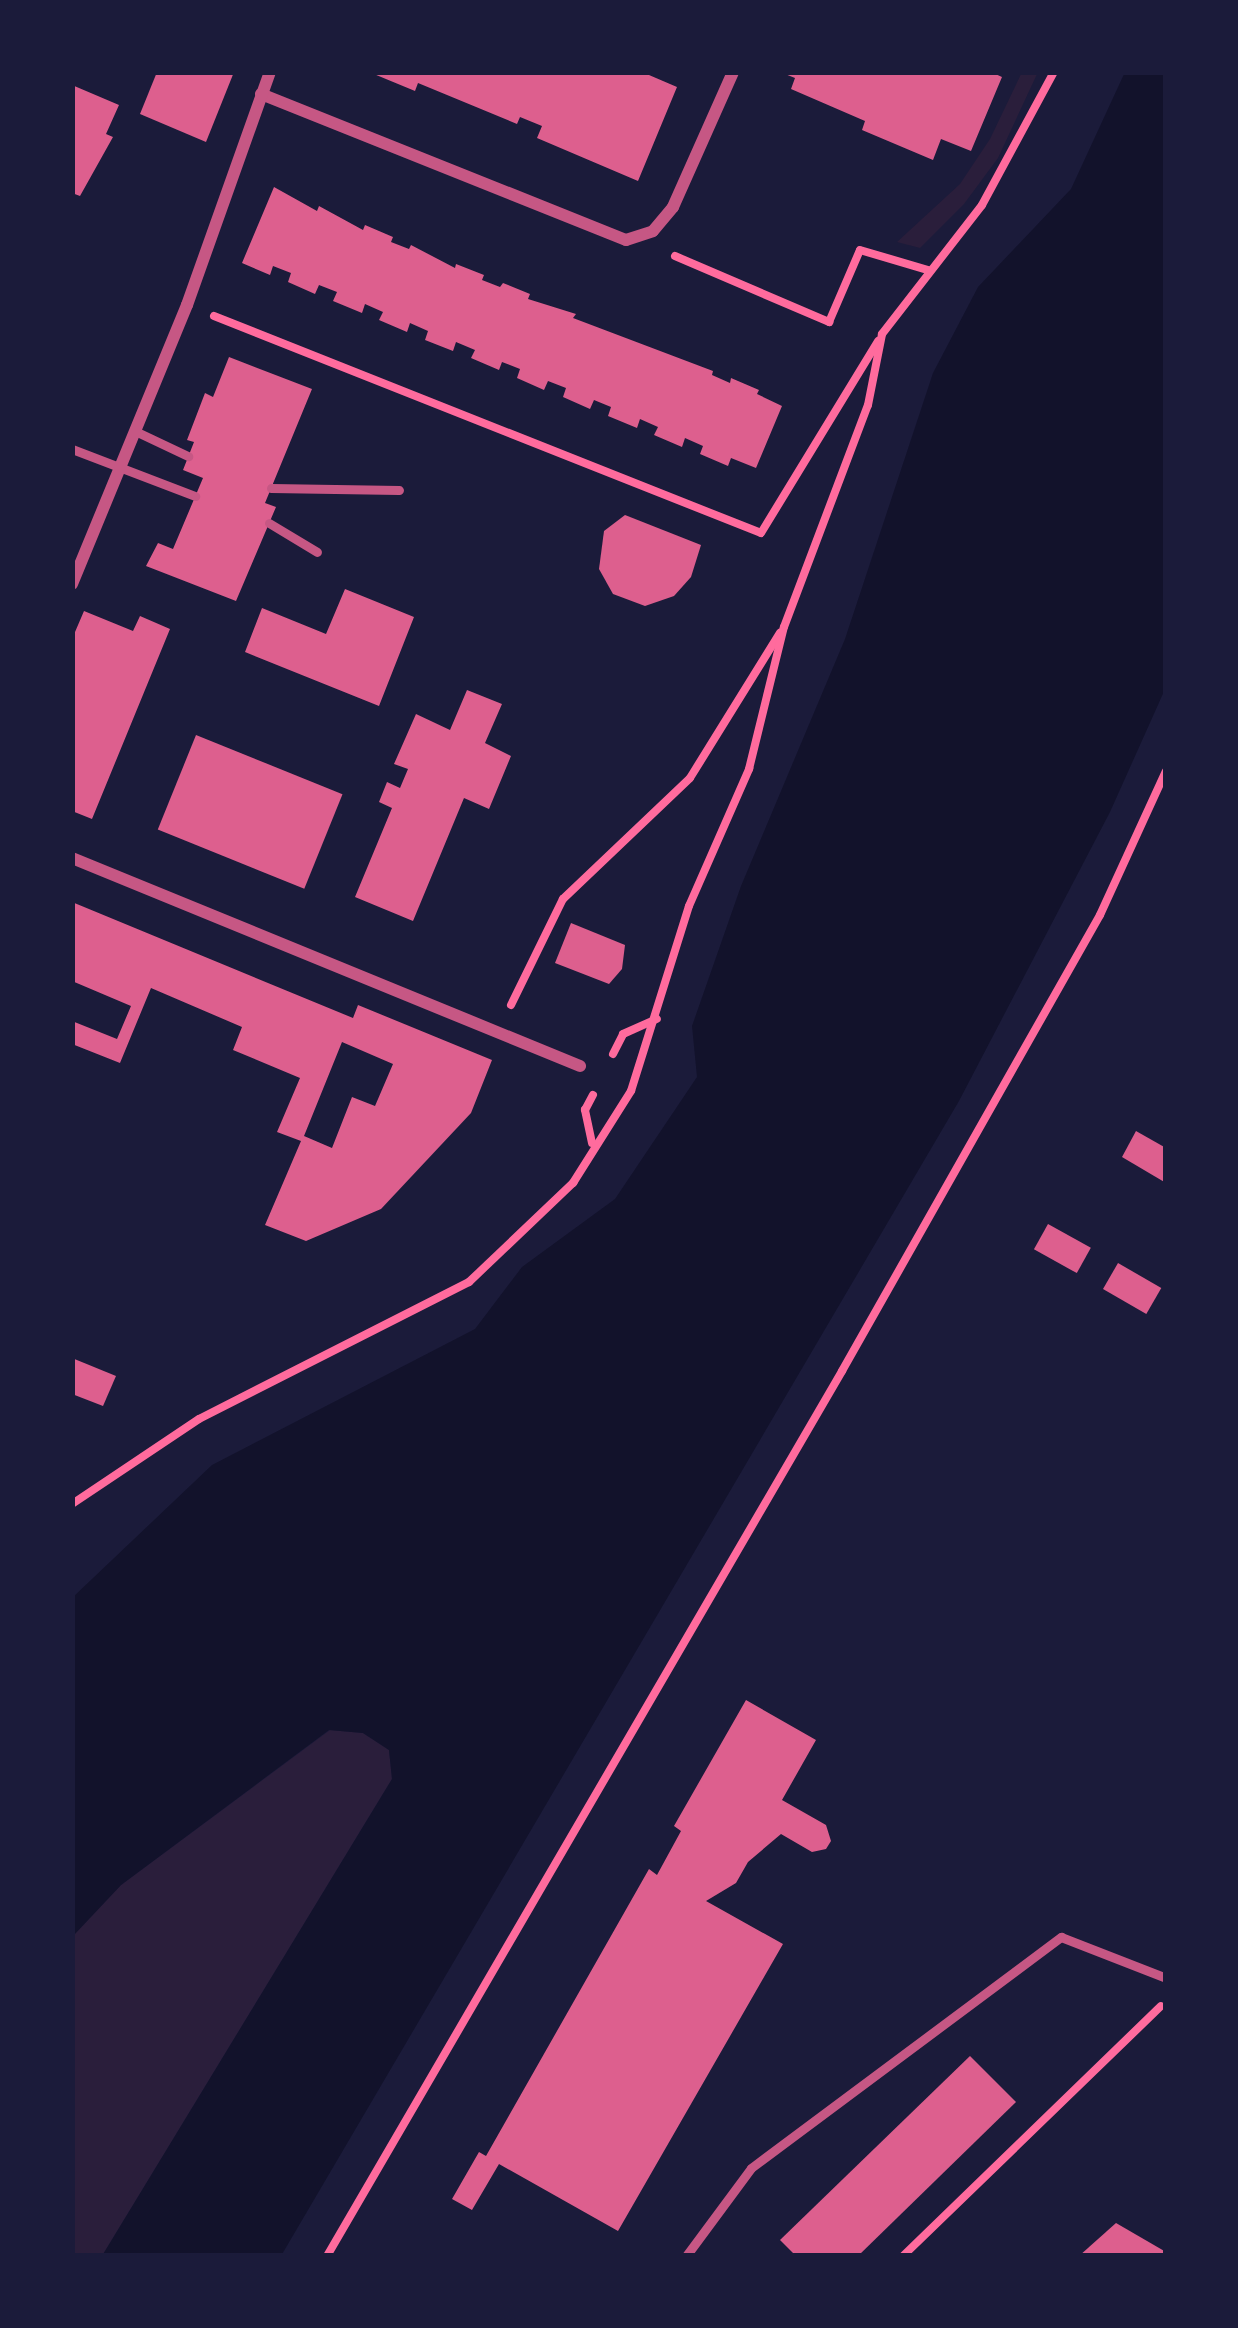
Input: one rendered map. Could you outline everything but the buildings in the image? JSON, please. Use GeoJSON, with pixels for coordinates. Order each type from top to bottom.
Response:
{"type":"FeatureCollection","features":[{"type":"Feature","properties":{"kind":"street"},"geometry":{"type":"LineString","coordinates":[[72,584],[187,305],[270,72]]}},
{"type":"Feature","properties":{"kind":"street"},"geometry":{"type":"LineString","coordinates":[[261,94],[626,240],[653,231],[690,178],[733,72]]}},
{"type":"Feature","properties":{"kind":"street"},"geometry":{"type":"LineString","coordinates":[[72,858],[580,1066]]}},
{"type":"Feature","properties":{"kind":"lane"},"geometry":{"type":"LineString","coordinates":[[135,431],[188,456]]}},
{"type":"Feature","properties":{"kind":"lane"},"geometry":{"type":"LineString","coordinates":[[72,449],[195,496]]}},
{"type":"Feature","properties":{"kind":"lane"},"geometry":{"type":"LineString","coordinates":[[271,488],[399,490]]}},
{"type":"Feature","properties":{"kind":"lane"},"geometry":{"type":"LineString","coordinates":[[269,523],[317,552]]}},
{"type":"Feature","properties":{"kind":"lane"},"geometry":{"type":"LineString","coordinates":[[686,2256],[752,2168],[1061,1937],[1166,1978]]}},
{"type":"Feature","properties":{"kind":"path"},"geometry":{"type":"LineString","coordinates":[[187,305],[760,533],[882,334],[982,205],[1054,72]]}},
{"type":"Feature","properties":{"kind":"path"},"geometry":{"type":"LineString","coordinates":[[653,231],[664,251],[830,322],[860,250],[928,270]]}},
{"type":"Feature","properties":{"kind":"path"},"geometry":{"type":"LineString","coordinates":[[72,1504],[199,1419],[469,1282],[573,1184],[593,1144],[632,1091],[688,906],[749,769],[784,626],[868,405],[882,334]]}},
{"type":"Feature","properties":{"kind":"path"},"geometry":{"type":"LineString","coordinates":[[499,1030],[563,899],[690,778],[784,626]]}},
{"type":"Feature","properties":{"kind":"path"},"geometry":{"type":"LineString","coordinates":[[327,2256],[1100,915],[1166,771]]}},
{"type":"Feature","properties":{"kind":"path"},"geometry":{"type":"LineString","coordinates":[[623,1034],[657,1019]]}},
{"type":"Feature","properties":{"kind":"path"},"geometry":{"type":"LineString","coordinates":[[585,1111],[593,1144]]}},
{"type":"Feature","properties":{"kind":"path"},"geometry":{"type":"LineString","coordinates":[[903,2256],[1166,2001]]}},
{"type":"Feature","properties":{"kind":"shaded area"},"geometry":{"type":"Polygon","coordinates":[[[1022,72],[1038,72],[998,158],[964,204],[920,248],[897,242],[960,184],[990,139],[1022,72]]]}},
{"type":"Feature","properties":{"kind":"shaded area"},"geometry":{"type":"Polygon","coordinates":[[[1125,72],[1166,72],[1166,687],[1110,812],[959,1101],[281,2256],[102,2256],[392,1779],[389,1750],[363,1733],[329,1730],[121,1885],[72,1937],[72,1598],[212,1465],[475,1329],[522,1267],[615,1199],[697,1077],[692,1026],[741,886],[845,639],[933,373],[978,287],[1071,189],[1125,72]]]}},
{"type":"Feature","properties":{"kind":"shaded area"},"geometry":{"type":"Polygon","coordinates":[[[330,1730],[363,1733],[389,1750],[392,1779],[102,2256],[72,2256],[72,1937],[121,1885],[330,1730]]]}}]}
